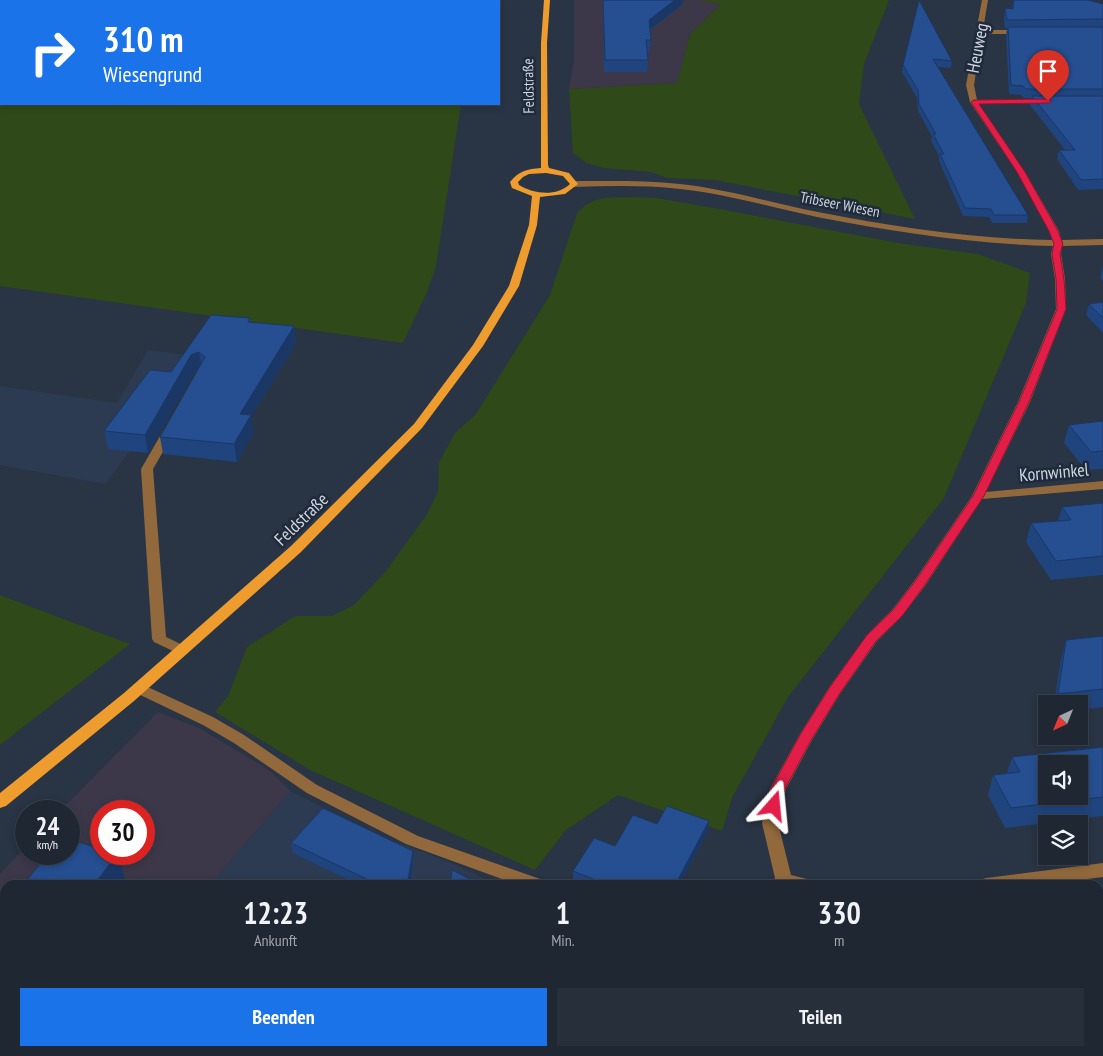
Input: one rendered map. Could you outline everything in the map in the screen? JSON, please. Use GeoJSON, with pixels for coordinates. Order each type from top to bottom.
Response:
{"type":"FeatureCollection","features":[{"type":"Feature","properties":{"kind":"main road","name":"Feldstraße"},"geometry":{"type":"LineString","coordinates":[[546,170],[544,165],[544,43],[547,0]]}},
{"type":"Feature","properties":{"kind":"main road"},"geometry":{"type":"LineString","coordinates":[[546,170],[569,176],[574,184],[565,191],[547,195],[520,190],[514,182],[516,178],[528,172],[546,170]]}},
{"type":"Feature","properties":{"kind":"main road","name":"Feldstraße"},"geometry":{"type":"LineString","coordinates":[[0,802],[139,688],[296,549],[418,426],[494,322],[514,286],[533,225],[536,194]]}},
{"type":"Feature","properties":{"kind":"street","name":"Heuweg"},"geometry":{"type":"LineString","coordinates":[[780,880],[770,823],[778,789],[805,738],[835,690],[872,638],[897,613],[920,583],[978,496],[1024,402],[1061,309],[1060,279],[1056,254],[1058,244],[1054,231],[1021,172],[974,102],[970,85],[985,0]]}},
{"type":"Feature","properties":{"kind":"street"},"geometry":{"type":"LineString","coordinates":[[980,32],[1027,32]]}},
{"type":"Feature","properties":{"kind":"street"},"geometry":{"type":"LineString","coordinates":[[974,102],[1054,101]]}},
{"type":"Feature","properties":{"kind":"street","name":"Tribseer Wiesen"},"geometry":{"type":"LineString","coordinates":[[574,184],[661,184],[926,234],[1000,242],[1058,244],[1103,242]]}},
{"type":"Feature","properties":{"kind":"street"},"geometry":{"type":"LineString","coordinates":[[174,421],[147,469],[159,639],[182,650]]}},
{"type":"Feature","properties":{"kind":"street","name":"Kornwinkel"},"geometry":{"type":"LineString","coordinates":[[978,496],[1103,486]]}},
{"type":"Feature","properties":{"kind":"street"},"geometry":{"type":"LineString","coordinates":[[139,688],[239,738],[312,789],[412,840],[523,880]]}},
{"type":"Feature","properties":{"kind":"street"},"geometry":{"type":"LineString","coordinates":[[1025,880],[1103,870]]}},
{"type":"Feature","properties":{"kind":"shaded area"},"geometry":{"type":"Polygon","coordinates":[[[574,0],[697,0],[722,3],[690,34],[677,83],[569,89],[574,61],[574,0]]]}},
{"type":"Feature","properties":{"kind":"shaded area"},"geometry":{"type":"Polygon","coordinates":[[[148,350],[201,357],[105,484],[0,465],[0,386],[117,403],[148,350]]]}},
{"type":"Feature","properties":{"kind":"shaded area"},"geometry":{"type":"Polygon","coordinates":[[[158,712],[199,728],[269,770],[290,791],[214,880],[0,880],[0,874],[15,858],[15,865],[80,865],[80,800],[71,800],[158,712]]]}},
{"type":"Feature","properties":{"kind":"shaded area"},"geometry":{"type":"Polygon","coordinates":[[[290,791],[385,838],[449,862],[487,880],[214,880],[290,791]]]}},
{"type":"Feature","properties":{"kind":"green space"},"geometry":{"type":"Polygon","coordinates":[[[697,0],[889,0],[864,64],[859,104],[915,219],[715,180],[667,178],[651,172],[604,168],[586,163],[573,153],[569,89],[677,83],[690,34],[721,4],[697,0]]]}},
{"type":"Feature","properties":{"kind":"green space"},"geometry":{"type":"Polygon","coordinates":[[[0,105],[461,105],[436,266],[427,292],[403,343],[0,286],[0,105]]]}},
{"type":"Feature","properties":{"kind":"green space"},"geometry":{"type":"Polygon","coordinates":[[[603,198],[657,198],[898,243],[978,254],[1030,273],[1026,303],[944,498],[788,697],[732,798],[722,831],[618,795],[566,830],[535,870],[310,770],[215,712],[228,696],[247,647],[295,616],[332,616],[354,605],[385,572],[426,516],[438,492],[439,462],[455,433],[476,414],[550,295],[577,213],[583,207],[603,198]]]}},
{"type":"Feature","properties":{"kind":"green space"},"geometry":{"type":"Polygon","coordinates":[[[0,595],[130,644],[0,745],[0,595]]]}},
{"type":"Feature","properties":{"kind":"building"},"geometry":{"type":"Polygon","coordinates":[[[603,0],[675,0],[649,20],[651,40],[646,40],[648,60],[605,60],[603,0]]]}},
{"type":"Feature","properties":{"kind":"building"},"geometry":{"type":"Polygon","coordinates":[[[919,0],[952,61],[933,59],[1028,215],[994,215],[991,209],[965,208],[940,154],[944,154],[933,134],[936,134],[919,104],[918,90],[903,65],[919,0]]]}},
{"type":"Feature","properties":{"kind":"building"},"geometry":{"type":"Polygon","coordinates":[[[1014,0],[1088,0],[1103,4],[1103,19],[1007,20],[1005,8],[1013,9],[1014,0]]]}},
{"type":"Feature","properties":{"kind":"building"},"geometry":{"type":"Polygon","coordinates":[[[1008,27],[1103,27],[1103,89],[1026,89],[1023,86],[1011,85],[1008,27]]]}},
{"type":"Feature","properties":{"kind":"building"},"geometry":{"type":"Polygon","coordinates":[[[1032,96],[1103,96],[1103,179],[1081,180],[1059,150],[1075,150],[1032,96]]]}},
{"type":"Feature","properties":{"kind":"building"},"geometry":{"type":"Polygon","coordinates":[[[1103,302],[1103,318],[1089,304],[1103,302]]]}},
{"type":"Feature","properties":{"kind":"building"},"geometry":{"type":"Polygon","coordinates":[[[211,315],[250,318],[248,322],[294,326],[240,414],[251,415],[234,444],[160,437],[205,357],[199,352],[191,355],[145,435],[104,431],[150,370],[171,372],[211,315]]]}},
{"type":"Feature","properties":{"kind":"building"},"geometry":{"type":"Polygon","coordinates":[[[1103,421],[1103,451],[1091,452],[1069,425],[1103,421]]]}},
{"type":"Feature","properties":{"kind":"building"},"geometry":{"type":"Polygon","coordinates":[[[1103,503],[1103,556],[1056,561],[1031,523],[1071,520],[1062,507],[1103,503]]]}},
{"type":"Feature","properties":{"kind":"building"},"geometry":{"type":"Polygon","coordinates":[[[1103,636],[1103,689],[1058,694],[1066,640],[1103,636]]]}},
{"type":"Feature","properties":{"kind":"building"},"geometry":{"type":"Polygon","coordinates":[[[1103,747],[1103,797],[1088,799],[1088,755],[1038,755],[1038,805],[1011,808],[993,775],[1020,772],[1012,757],[1103,747]]]}},
{"type":"Feature","properties":{"kind":"building"},"geometry":{"type":"Polygon","coordinates":[[[667,806],[709,821],[678,880],[596,880],[573,871],[594,838],[615,846],[633,815],[657,824],[667,806]]]}},
{"type":"Feature","properties":{"kind":"building"},"geometry":{"type":"Polygon","coordinates":[[[323,808],[413,851],[408,880],[369,880],[291,843],[323,808]]]}},
{"type":"Feature","properties":{"kind":"building"},"geometry":{"type":"Polygon","coordinates":[[[80,842],[90,846],[90,865],[109,865],[98,880],[27,880],[39,865],[80,865],[80,842]]]}},
{"type":"Feature","properties":{"kind":"building"},"geometry":{"type":"Polygon","coordinates":[[[452,870],[473,880],[451,880],[452,870]]]}},
{"type":"Feature","properties":{"kind":"route"},"geometry":{"type":"LineString","coordinates":[[774,806],[778,789],[805,738],[835,690],[872,638],[897,613],[920,583],[978,496],[1024,402],[1061,309],[1060,279],[1056,254],[1058,244],[1054,231],[1021,172],[974,102],[1048,101]]}}]}
